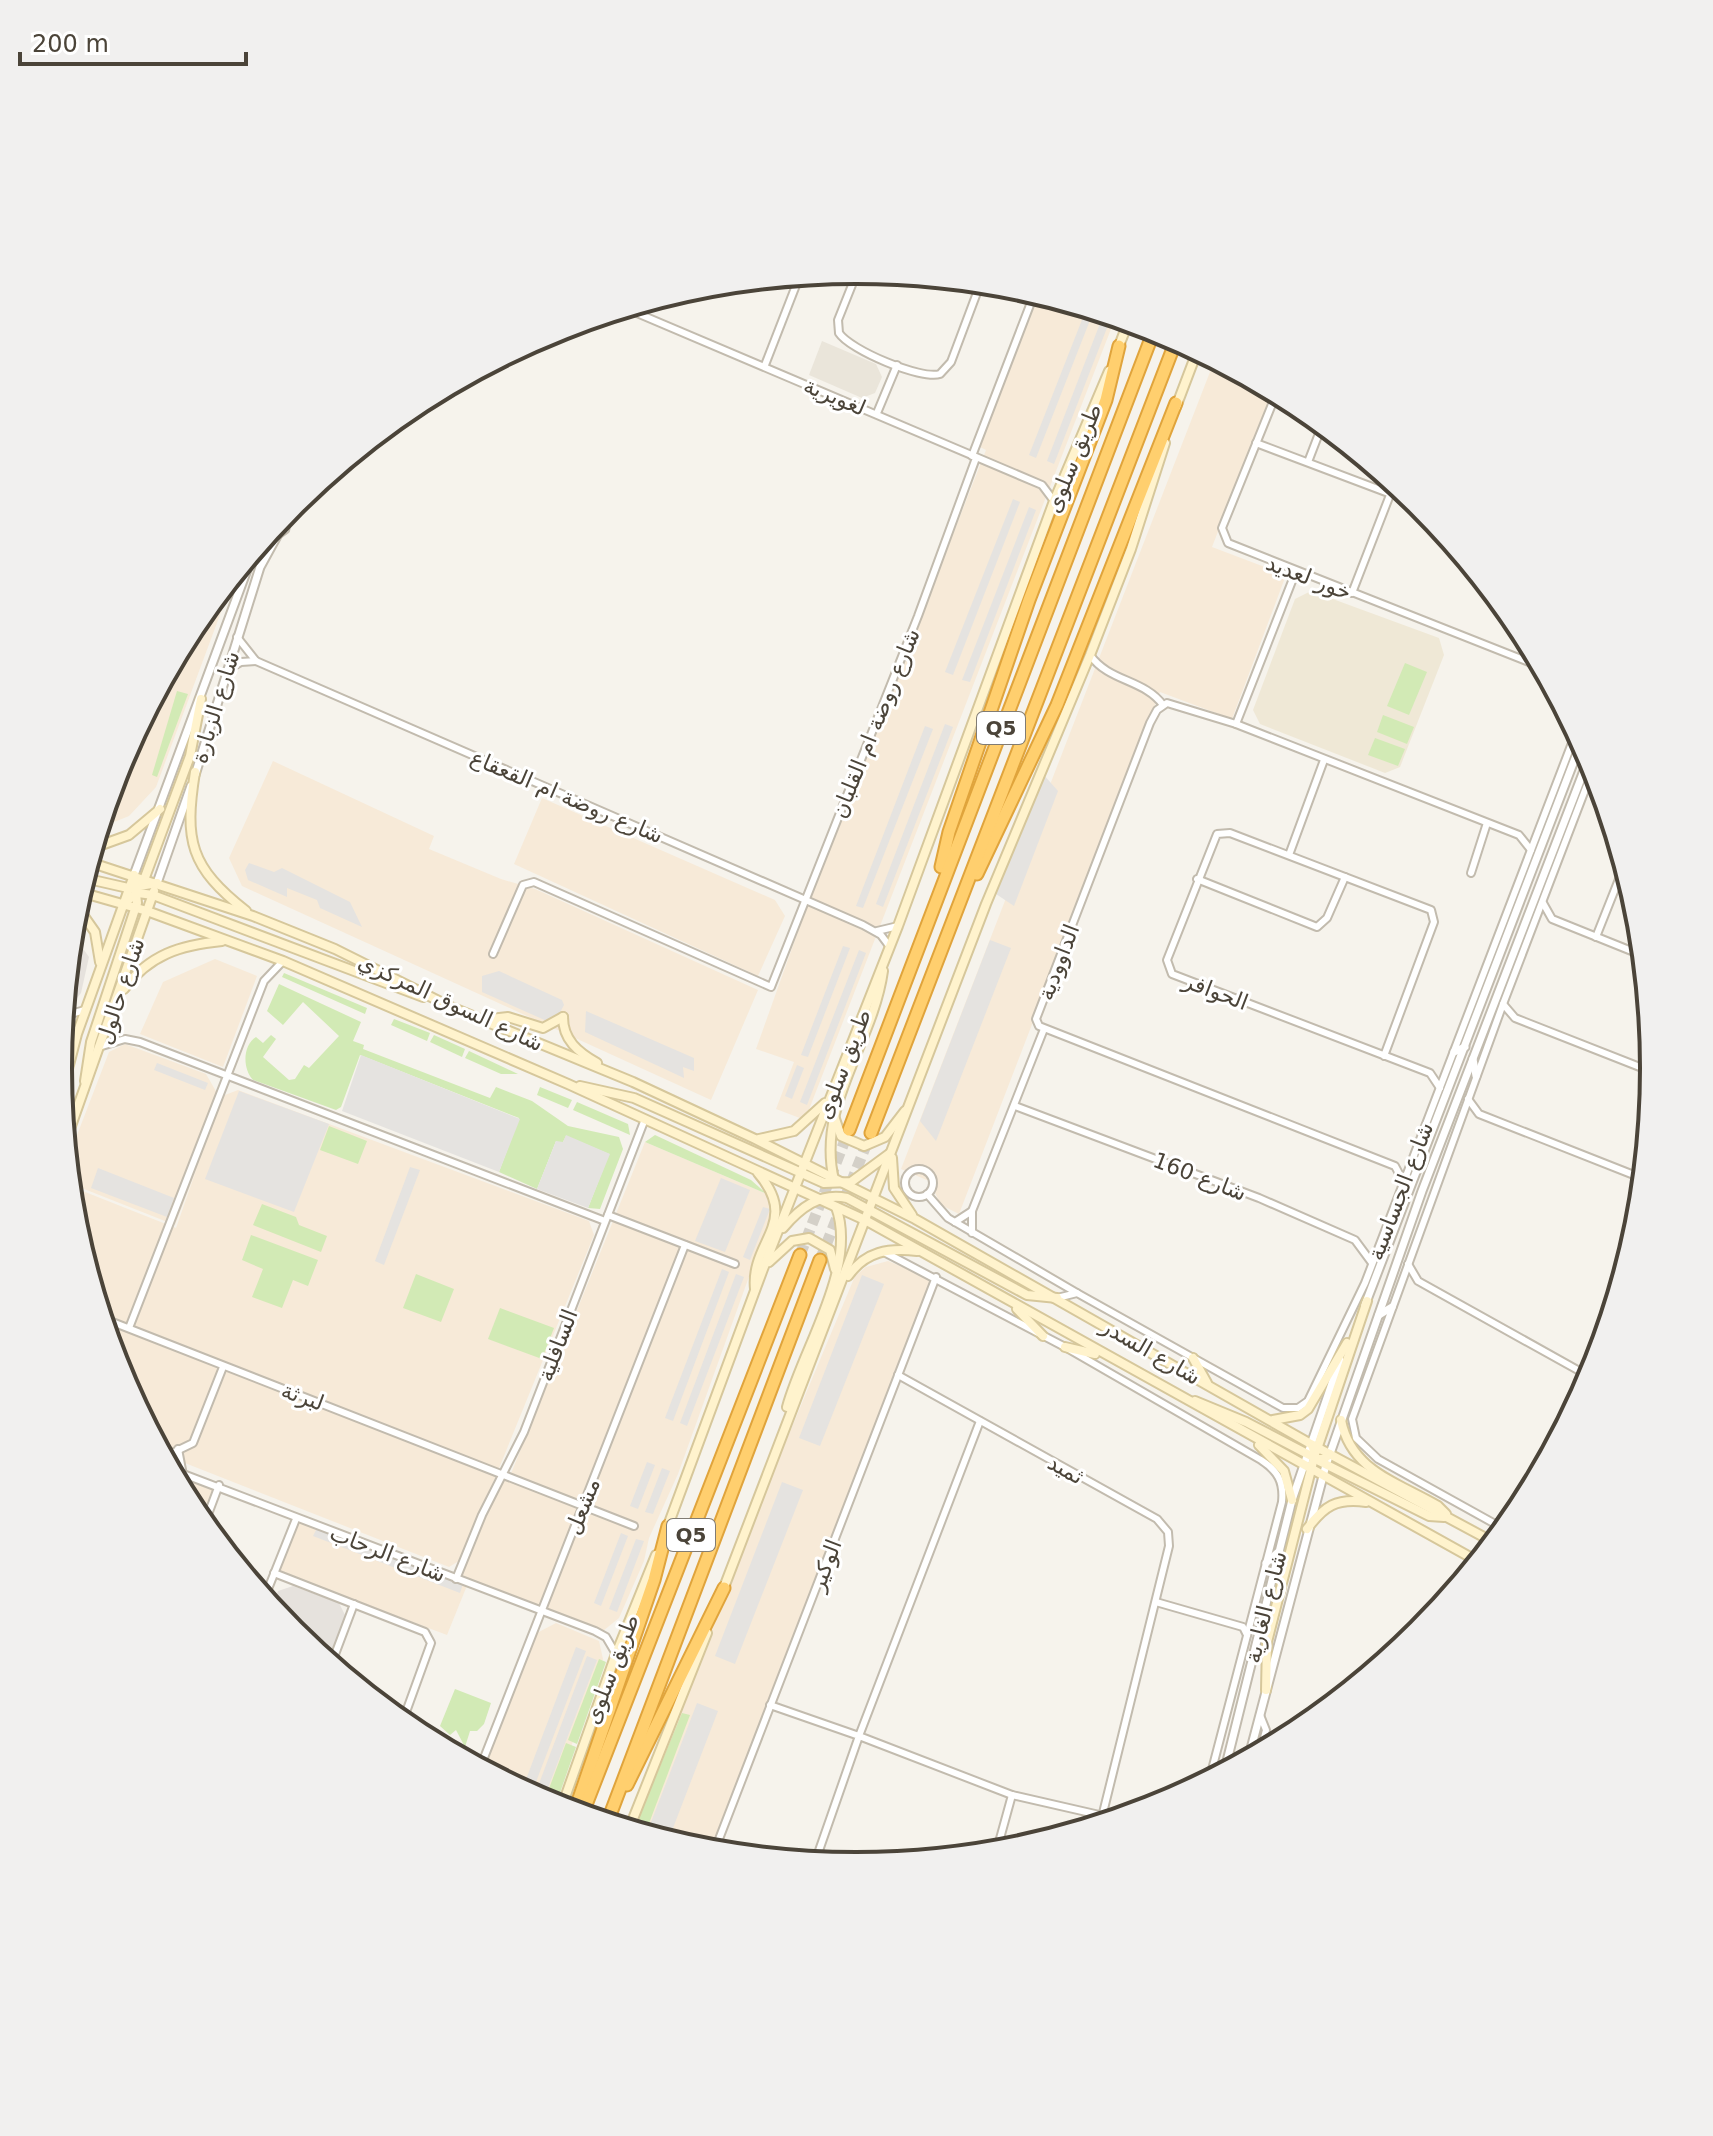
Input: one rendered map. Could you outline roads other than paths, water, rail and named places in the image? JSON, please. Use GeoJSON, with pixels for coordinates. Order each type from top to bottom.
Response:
{"type":"FeatureCollection","features":[{"type":"Feature","properties":{"kind":"highway","name":"طريق سلوى"},"geometry":{"type":"LineString","coordinates":[[849,1130],[1150,340]]}},
{"type":"Feature","properties":{"kind":"highway"},"geometry":{"type":"LineString","coordinates":[[934,902],[949,832],[1029,600],[1106,400],[1119,346]]}},
{"type":"Feature","properties":{"kind":"highway","name":"Q5"},"geometry":{"type":"LineString","coordinates":[[871,1133],[1172,350]]}},
{"type":"Feature","properties":{"kind":"highway"},"geometry":{"type":"LineString","coordinates":[[955,913],[991,848],[1057,705],[1176,403]]}},
{"type":"Feature","properties":{"kind":"highway","name":"طريق سلوى"},"geometry":{"type":"LineString","coordinates":[[586,1804],[800,1255]]}},
{"type":"Feature","properties":{"kind":"highway","name":"Q5"},"geometry":{"type":"LineString","coordinates":[[610,1813],[820,1260]]}},
{"type":"Feature","properties":{"kind":"highway"},"geometry":{"type":"LineString","coordinates":[[578,1801],[654,1580],[668,1526]]}},
{"type":"Feature","properties":{"kind":"highway"},"geometry":{"type":"LineString","coordinates":[[612,1813],[642,1758],[724,1588]]}},
{"type":"Feature","properties":{"kind":"main road","name":"طريق سلوى"},"geometry":{"type":"LineString","coordinates":[[565,1797],[616,1654],[668,1526],[763,1269],[898,926],[1054,501],[1125,331]]}},
{"type":"Feature","properties":{"kind":"main road"},"geometry":{"type":"LineString","coordinates":[[633,1820],[986,904],[1090,655],[1136,535],[1176,403],[1194,360]]}},
{"type":"Feature","properties":{"kind":"main road"},"geometry":{"type":"LineString","coordinates":[[122,904],[137,890],[144,878],[190,756],[201,699]]}},
{"type":"Feature","properties":{"kind":"main road"},"geometry":{"type":"LineString","coordinates":[[195,772],[189,820],[194,852],[208,877],[253,916]]}},
{"type":"Feature","properties":{"kind":"main road"},"geometry":{"type":"LineString","coordinates":[[105,844],[121,840],[160,809]]}},
{"type":"Feature","properties":{"kind":"main road","name":"شارع السوق المركزي"},"geometry":{"type":"LineString","coordinates":[[99,865],[253,916],[348,954],[451,1007],[633,1082],[804,1163]]}},
{"type":"Feature","properties":{"kind":"main road"},"geometry":{"type":"LineString","coordinates":[[134,875],[147,911]]}},
{"type":"Feature","properties":{"kind":"main road"},"geometry":{"type":"LineString","coordinates":[[95,881],[153,895],[451,1007]]}},
{"type":"Feature","properties":{"kind":"main road"},"geometry":{"type":"LineString","coordinates":[[137,890],[157,883]]}},
{"type":"Feature","properties":{"kind":"main road","name":"شارع حالول"},"geometry":{"type":"LineString","coordinates":[[74,1119],[157,883]]}},
{"type":"Feature","properties":{"kind":"main road"},"geometry":{"type":"LineString","coordinates":[[81,1101],[91,1042],[136,908],[137,890]]}},
{"type":"Feature","properties":{"kind":"main road","name":"شارع السوق المركزي"},"geometry":{"type":"LineString","coordinates":[[92,895],[147,911],[283,961],[568,1084],[795,1187]]}},
{"type":"Feature","properties":{"kind":"main road","name":"شارع حالول"},"geometry":{"type":"LineString","coordinates":[[73,1051],[122,904]]}},
{"type":"Feature","properties":{"kind":"main road"},"geometry":{"type":"LineString","coordinates":[[86,920],[95,932],[101,967]]}},
{"type":"Feature","properties":{"kind":"main road"},"geometry":{"type":"LineString","coordinates":[[118,996],[141,969],[166,952],[228,941]]}},
{"type":"Feature","properties":{"kind":"main road"},"geometry":{"type":"LineString","coordinates":[[779,1439],[795,1380],[835,1278],[843,1243],[836,1206],[838,1182],[828,1138],[834,1111],[877,1002],[885,959]]}},
{"type":"Feature","properties":{"kind":"main road"},"geometry":{"type":"LineString","coordinates":[[482,1020],[508,1017],[543,1028],[563,1017],[565,1033],[572,1044],[633,1082]]}},
{"type":"Feature","properties":{"kind":"main road"},"geometry":{"type":"LineString","coordinates":[[568,1084],[634,1098],[824,1183],[838,1182],[869,1171],[893,1151]]}},
{"type":"Feature","properties":{"kind":"main road"},"geometry":{"type":"LineString","coordinates":[[755,1139],[792,1132],[829,1100]]}},
{"type":"Feature","properties":{"kind":"main road"},"geometry":{"type":"LineString","coordinates":[[834,1111],[841,1136],[864,1146],[885,1137],[910,1105]]}},
{"type":"Feature","properties":{"kind":"main road"},"geometry":{"type":"LineString","coordinates":[[893,1151],[894,1188],[915,1219]]}},
{"type":"Feature","properties":{"kind":"main road"},"geometry":{"type":"LineString","coordinates":[[804,1163],[865,1220]]}},
{"type":"Feature","properties":{"kind":"main road","name":"شارع السدر"},"geometry":{"type":"LineString","coordinates":[[804,1163],[915,1219],[1313,1445],[1485,1538]]}},
{"type":"Feature","properties":{"kind":"main road"},"geometry":{"type":"LineString","coordinates":[[755,1169],[772,1191],[777,1209],[754,1277],[755,1291]]}},
{"type":"Feature","properties":{"kind":"main road","name":"شارع السدر"},"geometry":{"type":"LineString","coordinates":[[795,1187],[865,1220],[1470,1557]]}},
{"type":"Feature","properties":{"kind":"main road"},"geometry":{"type":"LineString","coordinates":[[778,1235],[794,1215],[819,1199],[836,1196],[870,1208],[1027,1295],[1057,1298]]}},
{"type":"Feature","properties":{"kind":"main road"},"geometry":{"type":"LineString","coordinates":[[763,1269],[786,1245],[809,1238],[830,1250],[835,1278]]}},
{"type":"Feature","properties":{"kind":"main road"},"geometry":{"type":"LineString","coordinates":[[839,1290],[861,1262],[880,1251],[921,1251]]}},
{"type":"Feature","properties":{"kind":"main road"},"geometry":{"type":"LineString","coordinates":[[1322,1475],[1312,1458],[1313,1445],[1368,1298]]}},
{"type":"Feature","properties":{"kind":"main road"},"geometry":{"type":"LineString","coordinates":[[1008,1300],[1043,1336]]}},
{"type":"Feature","properties":{"kind":"main road"},"geometry":{"type":"LineString","coordinates":[[1271,1420],[1300,1415],[1308,1409],[1347,1343]]}},
{"type":"Feature","properties":{"kind":"main road"},"geometry":{"type":"LineString","coordinates":[[1065,1347],[1103,1355]]}},
{"type":"Feature","properties":{"kind":"main road"},"geometry":{"type":"LineString","coordinates":[[1193,1358],[1207,1383]]}},
{"type":"Feature","properties":{"kind":"main road"},"geometry":{"type":"LineString","coordinates":[[1174,1394],[1217,1408],[1429,1516],[1449,1518]]}},
{"type":"Feature","properties":{"kind":"main road"},"geometry":{"type":"LineString","coordinates":[[1341,1420],[1346,1441],[1355,1457],[1438,1506],[1449,1518]]}},
{"type":"Feature","properties":{"kind":"main road"},"geometry":{"type":"LineString","coordinates":[[1246,1434],[1284,1471],[1292,1500]]}},
{"type":"Feature","properties":{"kind":"main road"},"geometry":{"type":"LineString","coordinates":[[1266,1690],[1267,1642],[1306,1458],[1323,1460],[1330,1454]]}},
{"type":"Feature","properties":{"kind":"main road"},"geometry":{"type":"LineString","coordinates":[[1307,1529],[1322,1509],[1332,1503],[1371,1503]]}},
{"type":"Feature","properties":{"kind":"street"},"geometry":{"type":"LineString","coordinates":[[852,284],[838,320],[839,333],[850,344],[925,376],[940,374],[947,369],[977,293]]}},
{"type":"Feature","properties":{"kind":"street"},"geometry":{"type":"LineString","coordinates":[[765,365],[796,286]]}},
{"type":"Feature","properties":{"kind":"street","name":"شارع روضة ام القلبان"},"geometry":{"type":"LineString","coordinates":[[493,954],[523,885],[534,882],[771,987],[918,616],[1031,304]]}},
{"type":"Feature","properties":{"kind":"street","name":"لغويرية"},"geometry":{"type":"LineString","coordinates":[[640,314],[1045,486]]}},
{"type":"Feature","properties":{"kind":"street"},"geometry":{"type":"LineString","coordinates":[[877,413],[897,365]]}},
{"type":"Feature","properties":{"kind":"street","name":"خور لعديد"},"geometry":{"type":"LineString","coordinates":[[1272,404],[1222,528],[1223,537],[1236,549],[1527,661]]}},
{"type":"Feature","properties":{"kind":"street"},"geometry":{"type":"LineString","coordinates":[[1308,462],[1318,435]]}},
{"type":"Feature","properties":{"kind":"street"},"geometry":{"type":"LineString","coordinates":[[1256,443],[1391,494]]}},
{"type":"Feature","properties":{"kind":"street"},"geometry":{"type":"LineString","coordinates":[[1054,501],[1045,486],[1063,479]]}},
{"type":"Feature","properties":{"kind":"street"},"geometry":{"type":"LineString","coordinates":[[1352,593],[1391,494]]}},
{"type":"Feature","properties":{"kind":"street","name":"شارع الزبارة"},"geometry":{"type":"LineString","coordinates":[[157,883],[268,549]]}},
{"type":"Feature","properties":{"kind":"street"},"geometry":{"type":"LineString","coordinates":[[1236,724],[1296,571]]}},
{"type":"Feature","properties":{"kind":"street","name":"شارع الزبارة"},"geometry":{"type":"LineString","coordinates":[[134,875],[244,578]]}},
{"type":"Feature","properties":{"kind":"street","name":"شارع روضة ام القعقاع"},"geometry":{"type":"LineString","coordinates":[[237,637],[256,661],[877,931],[890,947]]}},
{"type":"Feature","properties":{"kind":"street"},"geometry":{"type":"LineString","coordinates":[[1090,655],[1100,668],[1149,689],[1163,705],[1173,702],[1236,724],[1519,835],[1531,850]]}},
{"type":"Feature","properties":{"kind":"street"},"geometry":{"type":"LineString","coordinates":[[227,670],[241,662],[256,661]]}},
{"type":"Feature","properties":{"kind":"street"},"geometry":{"type":"LineString","coordinates":[[1083,672],[1100,668]]}},
{"type":"Feature","properties":{"kind":"street","name":"الداوودية"},"geometry":{"type":"LineString","coordinates":[[1163,705],[1150,723],[1036,1019],[1044,1029],[1395,1166]]}},
{"type":"Feature","properties":{"kind":"street","name":"شارع الجساسية"},"geometry":{"type":"LineString","coordinates":[[927,1194],[936,1208],[972,1233],[1272,1403],[1283,1408],[1298,1408],[1308,1401],[1314,1390],[1365,1283],[1571,746]]}},
{"type":"Feature","properties":{"kind":"street","name":"شارع الجساسية"},"geometry":{"type":"LineString","coordinates":[[1313,1445],[1347,1343],[1368,1298],[1576,756]]}},
{"type":"Feature","properties":{"kind":"street"},"geometry":{"type":"LineString","coordinates":[[1289,855],[1324,760]]}},
{"type":"Feature","properties":{"kind":"street","name":"شارع الجساسية"},"geometry":{"type":"LineString","coordinates":[[1330,1454],[1473,1059],[1583,773]]}},
{"type":"Feature","properties":{"kind":"street","name":"شارع الجساسية"},"geometry":{"type":"LineString","coordinates":[[1392,1307],[1587,785]]}},
{"type":"Feature","properties":{"kind":"street"},"geometry":{"type":"LineString","coordinates":[[1471,873],[1487,823]]}},
{"type":"Feature","properties":{"kind":"street"},"geometry":{"type":"LineString","coordinates":[[1519,835],[1539,831]]}},
{"type":"Feature","properties":{"kind":"street","name":"الحوافر"},"geometry":{"type":"LineString","coordinates":[[1384,1056],[1434,916],[1426,907],[1289,855],[1223,832],[1213,838],[1167,960],[1172,974],[1384,1056],[1430,1073]]}},
{"type":"Feature","properties":{"kind":"street"},"geometry":{"type":"LineString","coordinates":[[1524,870],[1529,879]]}},
{"type":"Feature","properties":{"kind":"street"},"geometry":{"type":"LineString","coordinates":[[1197,879],[1317,927],[1327,918],[1345,877]]}},
{"type":"Feature","properties":{"kind":"street"},"geometry":{"type":"LineString","coordinates":[[1543,877],[1547,890]]}},
{"type":"Feature","properties":{"kind":"street"},"geometry":{"type":"LineString","coordinates":[[1596,937],[1618,882]]}},
{"type":"Feature","properties":{"kind":"street"},"geometry":{"type":"LineString","coordinates":[[1543,903],[1552,919],[1632,951]]}},
{"type":"Feature","properties":{"kind":"street"},"geometry":{"type":"LineString","coordinates":[[1533,926],[1552,919]]}},
{"type":"Feature","properties":{"kind":"street"},"geometry":{"type":"LineString","coordinates":[[877,931],[898,926]]}},
{"type":"Feature","properties":{"kind":"street"},"geometry":{"type":"LineString","coordinates":[[1517,946],[1529,936]]}},
{"type":"Feature","properties":{"kind":"street"},"geometry":{"type":"LineString","coordinates":[[129,1328],[264,981],[283,961]]}},
{"type":"Feature","properties":{"kind":"street"},"geometry":{"type":"LineString","coordinates":[[1503,1004],[1515,1018],[1641,1067]]}},
{"type":"Feature","properties":{"kind":"street"},"geometry":{"type":"LineString","coordinates":[[74,1013],[85,1010]]}},
{"type":"Feature","properties":{"kind":"street"},"geometry":{"type":"LineString","coordinates":[[1496,1024],[1515,1018]]}},
{"type":"Feature","properties":{"kind":"street"},"geometry":{"type":"LineString","coordinates":[[74,1029],[77,1034]]}},
{"type":"Feature","properties":{"kind":"street"},"geometry":{"type":"LineString","coordinates":[[972,1233],[972,1211],[1044,1029]]}},
{"type":"Feature","properties":{"kind":"street"},"geometry":{"type":"LineString","coordinates":[[102,1046],[125,1039],[150,1046],[735,1264]]}},
{"type":"Feature","properties":{"kind":"street"},"geometry":{"type":"LineString","coordinates":[[1454,1052],[1465,1047]]}},
{"type":"Feature","properties":{"kind":"street"},"geometry":{"type":"LineString","coordinates":[[1473,1059],[1476,1076]]}},
{"type":"Feature","properties":{"kind":"street"},"geometry":{"type":"LineString","coordinates":[[1440,1088],[1430,1073],[1448,1067]]}},
{"type":"Feature","properties":{"kind":"street"},"geometry":{"type":"LineString","coordinates":[[1468,1099],[1479,1114],[1633,1175]]}},
{"type":"Feature","properties":{"kind":"street","name":"شارع 160"},"geometry":{"type":"LineString","coordinates":[[1015,1106],[1259,1198],[1355,1240],[1372,1263]]}},
{"type":"Feature","properties":{"kind":"street"},"geometry":{"type":"LineString","coordinates":[[1432,1109],[1438,1118]]}},
{"type":"Feature","properties":{"kind":"street"},"geometry":{"type":"LineString","coordinates":[[1461,1120],[1479,1114]]}},
{"type":"Feature","properties":{"kind":"street","name":"السافلية"},"geometry":{"type":"LineString","coordinates":[[503,1474],[524,1432],[645,1119]]}},
{"type":"Feature","properties":{"kind":"street"},"geometry":{"type":"LineString","coordinates":[[1404,1183],[1395,1166],[1413,1160]]}},
{"type":"Feature","properties":{"kind":"street"},"geometry":{"type":"LineString","coordinates":[[923,1170],[931,1177],[927,1194],[915,1197],[906,1189],[906,1178],[912,1171],[923,1170]]}},
{"type":"Feature","properties":{"kind":"street"},"geometry":{"type":"LineString","coordinates":[[955,1222],[972,1211]]}},
{"type":"Feature","properties":{"kind":"street","name":"مشعل"},"geometry":{"type":"LineString","coordinates":[[484,1758],[685,1245]]}},
{"type":"Feature","properties":{"kind":"street","name":"شارع السدر"},"geometry":{"type":"LineString","coordinates":[[880,1251],[936,1277],[1065,1347],[1271,1467],[1280,1480],[1283,1494],[1266,1563]]}},
{"type":"Feature","properties":{"kind":"street"},"geometry":{"type":"LineString","coordinates":[[1408,1264],[1418,1281],[1580,1371]]}},
{"type":"Feature","properties":{"kind":"street","name":"الوكير"},"geometry":{"type":"LineString","coordinates":[[719,1840],[936,1277]]}},
{"type":"Feature","properties":{"kind":"street"},"geometry":{"type":"LineString","coordinates":[[1401,1285],[1418,1281]]}},
{"type":"Feature","properties":{"kind":"street"},"geometry":{"type":"LineString","coordinates":[[1365,1283],[1368,1298]]}},
{"type":"Feature","properties":{"kind":"street"},"geometry":{"type":"LineString","coordinates":[[1057,1298],[1077,1293]]}},
{"type":"Feature","properties":{"kind":"street"},"geometry":{"type":"LineString","coordinates":[[1379,1315],[1392,1307]]}},
{"type":"Feature","properties":{"kind":"street"},"geometry":{"type":"LineString","coordinates":[[1392,1307],[1352,1419],[1356,1438],[1378,1459],[1495,1524]]}},
{"type":"Feature","properties":{"kind":"street","name":"لبرثة"},"geometry":{"type":"LineString","coordinates":[[115,1323],[634,1526]]}},
{"type":"Feature","properties":{"kind":"street"},"geometry":{"type":"LineString","coordinates":[[173,1452],[193,1443],[223,1367]]}},
{"type":"Feature","properties":{"kind":"street","name":"ثميد"},"geometry":{"type":"LineString","coordinates":[[898,1375],[1157,1519],[1168,1532],[1169,1546],[1156,1602],[1103,1813]]}},
{"type":"Feature","properties":{"kind":"street"},"geometry":{"type":"LineString","coordinates":[[819,1851],[859,1736],[980,1421]]}},
{"type":"Feature","properties":{"kind":"street"},"geometry":{"type":"LineString","coordinates":[[178,1449],[182,1467]]}},
{"type":"Feature","properties":{"kind":"street","name":"شارع الغارية"},"geometry":{"type":"LineString","coordinates":[[1252,1745],[1307,1529],[1330,1454]]}},
{"type":"Feature","properties":{"kind":"street","name":"شارع الغارية"},"geometry":{"type":"LineString","coordinates":[[1228,1759],[1292,1500],[1306,1467]]}},
{"type":"Feature","properties":{"kind":"street"},"geometry":{"type":"LineString","coordinates":[[456,1579],[503,1474]]}},
{"type":"Feature","properties":{"kind":"street","name":"شارع الرحاب"},"geometry":{"type":"LineString","coordinates":[[187,1476],[219,1485],[296,1519],[606,1637]]}},
{"type":"Feature","properties":{"kind":"street"},"geometry":{"type":"LineString","coordinates":[[209,1511],[219,1485]]}},
{"type":"Feature","properties":{"kind":"street"},"geometry":{"type":"LineString","coordinates":[[269,1587],[296,1519]]}},
{"type":"Feature","properties":{"kind":"street"},"geometry":{"type":"LineString","coordinates":[[1266,1563],[1279,1551]]}},
{"type":"Feature","properties":{"kind":"street","name":"شارع الغارية"},"geometry":{"type":"LineString","coordinates":[[1213,1767],[1266,1563]]}},
{"type":"Feature","properties":{"kind":"street"},"geometry":{"type":"LineString","coordinates":[[274,1573],[425,1632],[430,1637],[431,1643],[407,1710]]}},
{"type":"Feature","properties":{"kind":"street"},"geometry":{"type":"LineString","coordinates":[[1156,1602],[1243,1627],[1250,1623]]}},
{"type":"Feature","properties":{"kind":"street"},"geometry":{"type":"LineString","coordinates":[[335,1654],[354,1604]]}},
{"type":"Feature","properties":{"kind":"street"},"geometry":{"type":"LineString","coordinates":[[1243,1627],[1247,1635]]}},
{"type":"Feature","properties":{"kind":"street"},"geometry":{"type":"LineString","coordinates":[[616,1654],[606,1637],[625,1632]]}},
{"type":"Feature","properties":{"kind":"street"},"geometry":{"type":"LineString","coordinates":[[770,1705],[1012,1795],[1097,1815]]}},
{"type":"Feature","properties":{"kind":"street","name":"شارع الغارية"},"geometry":{"type":"LineString","coordinates":[[1260,1713],[1266,1730],[1264,1738]]}},
{"type":"Feature","properties":{"kind":"street"},"geometry":{"type":"LineString","coordinates":[[1000,1839],[1012,1795]]}},
{"type":"Feature","properties":{"kind":"tunnel"},"geometry":{"type":"LineString","coordinates":[[800,1255],[849,1130]]}},
{"type":"Feature","properties":{"kind":"tunnel"},"geometry":{"type":"LineString","coordinates":[[820,1260],[869,1138]]}}]}
